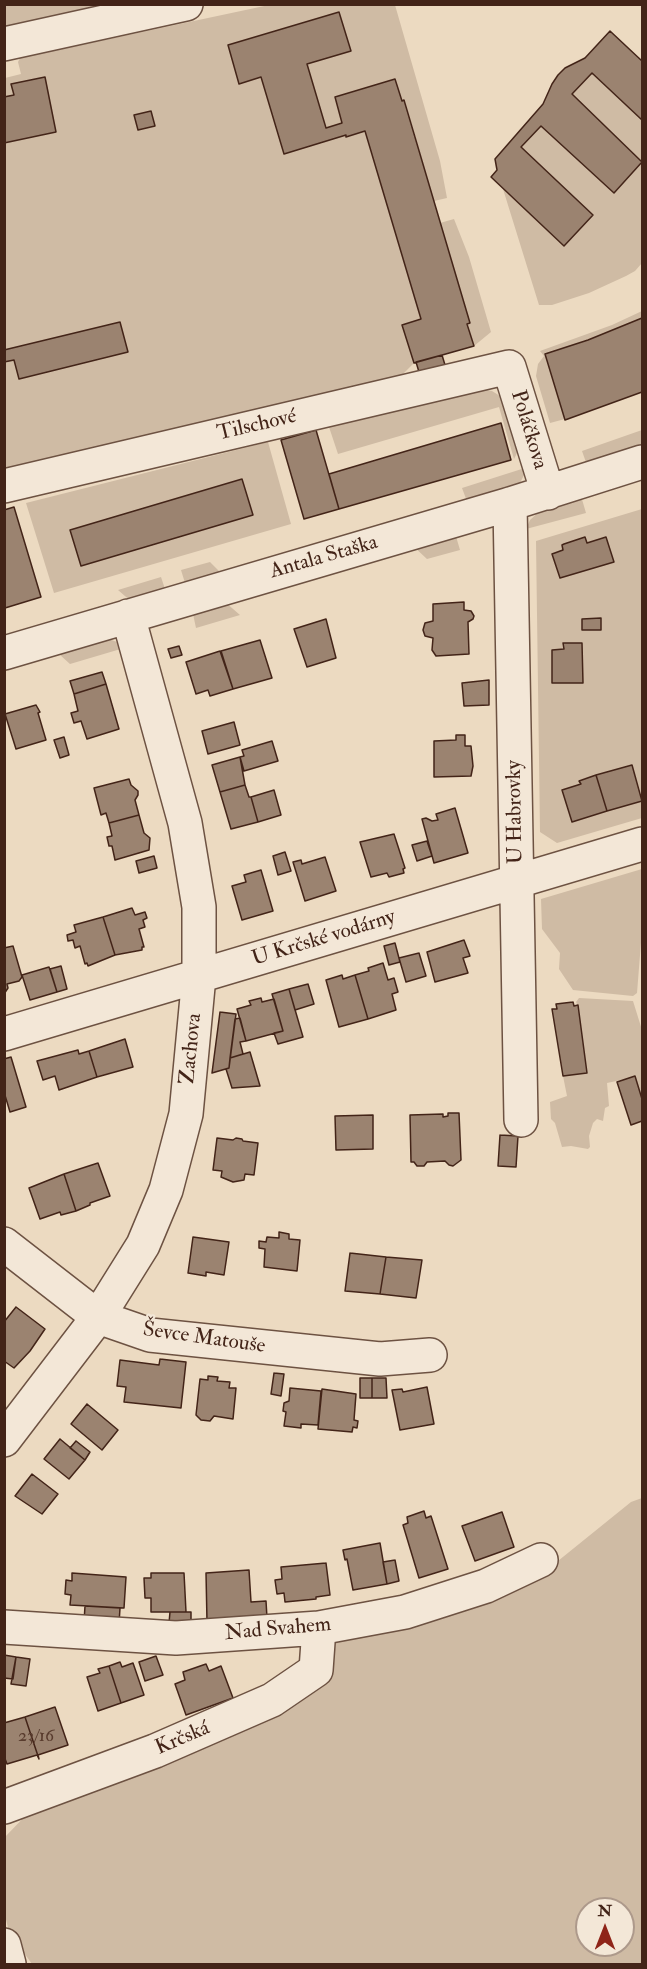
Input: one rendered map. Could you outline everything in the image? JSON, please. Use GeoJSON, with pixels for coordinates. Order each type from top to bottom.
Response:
{"type":"FeatureCollection","features":[{"type":"Feature","properties":{"kind":"street"},"geometry":{"type":"LineString","coordinates":[[4,44],[186,4]]}},
{"type":"Feature","properties":{"kind":"street","name":"Tilschové"},"geometry":{"type":"LineString","coordinates":[[4,486],[509,367]]}},
{"type":"Feature","properties":{"kind":"street","name":"Poláčkova"},"geometry":{"type":"LineString","coordinates":[[509,367],[548,493]]}},
{"type":"Feature","properties":{"kind":"street","name":"Antala Staška"},"geometry":{"type":"LineString","coordinates":[[4,653],[548,493],[642,462]]}},
{"type":"Feature","properties":{"kind":"street","name":"U Habrovky"},"geometry":{"type":"LineString","coordinates":[[510,504],[521,1120]]}},
{"type":"Feature","properties":{"kind":"street","name":"Zachova"},"geometry":{"type":"LineString","coordinates":[[4,1440],[98,1317],[143,1245],[166,1190],[186,1114],[199,976],[199,907],[185,823],[128,616]]}},
{"type":"Feature","properties":{"kind":"street","name":"U Krčské vodárny"},"geometry":{"type":"LineString","coordinates":[[4,1034],[642,844]]}},
{"type":"Feature","properties":{"kind":"street","name":"Ševce Matouše"},"geometry":{"type":"LineString","coordinates":[[4,1244],[98,1317],[150,1335],[380,1359],[430,1355]]}},
{"type":"Feature","properties":{"kind":"street","name":"Nad Svahem"},"geometry":{"type":"LineString","coordinates":[[4,1627],[176,1638],[319,1628],[405,1612],[486,1586],[542,1560]]}},
{"type":"Feature","properties":{"kind":"street","name":"Krčská"},"geometry":{"type":"LineString","coordinates":[[4,1807],[155,1751],[272,1700],[316,1670],[319,1628]]}},
{"type":"Feature","properties":{"kind":"street"},"geometry":{"type":"LineString","coordinates":[[4,1945],[9,1965]]}},
{"type":"Feature","properties":{"kind":"shaded area"},"geometry":{"type":"Polygon","coordinates":[[[138,4],[5,34],[4,5],[138,4]]]}},
{"type":"Feature","properties":{"kind":"shaded area"},"geometry":{"type":"Polygon","coordinates":[[[269,5],[395,5],[440,161],[447,198],[434,201],[405,101],[402,101],[395,79],[335,97],[342,123],[326,128],[307,64],[351,51],[339,12],[228,45],[239,84],[261,77],[284,153],[365,131],[421,319],[402,325],[414,363],[393,384],[5,473],[4,362],[14,360],[19,379],[128,352],[120,323],[5,350],[5,143],[56,132],[44,77],[12,84],[14,95],[5,97],[5,78],[21,74],[18,62],[20,58],[269,5]]]}},
{"type":"Feature","properties":{"kind":"shaded area"},"geometry":{"type":"Polygon","coordinates":[[[592,73],[642,120],[642,162],[572,94],[592,73]]]}},
{"type":"Feature","properties":{"kind":"shaded area"},"geometry":{"type":"Polygon","coordinates":[[[541,126],[614,193],[642,162],[642,263],[626,276],[589,293],[552,305],[539,305],[503,189],[564,246],[593,215],[521,147],[541,126]]]}},
{"type":"Feature","properties":{"kind":"shaded area"},"geometry":{"type":"Polygon","coordinates":[[[454,219],[469,257],[491,332],[474,346],[440,223],[454,219]]]}},
{"type":"Feature","properties":{"kind":"shaded area"},"geometry":{"type":"Polygon","coordinates":[[[642,311],[642,318],[588,340],[545,354],[565,419],[550,423],[536,376],[538,364],[544,356],[540,351],[612,325],[642,311]]]}},
{"type":"Feature","properties":{"kind":"shaded area"},"geometry":{"type":"Polygon","coordinates":[[[481,389],[492,391],[500,396],[506,406],[517,442],[517,453],[514,459],[499,407],[338,454],[329,427],[481,389]]]}},
{"type":"Feature","properties":{"kind":"shaded area"},"geometry":{"type":"Polygon","coordinates":[[[642,430],[642,451],[588,468],[582,451],[642,430]]]}},
{"type":"Feature","properties":{"kind":"shaded area"},"geometry":{"type":"Polygon","coordinates":[[[268,442],[291,524],[54,593],[26,503],[268,442]],[[242,479],[71,530],[81,566],[253,515],[242,479]]]}},
{"type":"Feature","properties":{"kind":"shaded area"},"geometry":{"type":"Polygon","coordinates":[[[528,467],[520,483],[513,490],[468,504],[462,488],[528,467]]]}},
{"type":"Feature","properties":{"kind":"shaded area"},"geometry":{"type":"Polygon","coordinates":[[[581,496],[586,513],[526,529],[530,520],[541,510],[581,496]]]}},
{"type":"Feature","properties":{"kind":"shaded area"},"geometry":{"type":"Polygon","coordinates":[[[642,509],[642,797],[632,765],[580,780],[581,784],[562,790],[572,821],[642,801],[642,818],[557,843],[540,832],[536,541],[642,509]],[[585,537],[562,545],[563,550],[552,554],[560,578],[614,562],[606,538],[587,543],[585,537]],[[563,644],[564,649],[552,650],[553,683],[583,683],[563,644]]]}},
{"type":"Feature","properties":{"kind":"shaded area"},"geometry":{"type":"Polygon","coordinates":[[[455,533],[460,550],[427,559],[412,545],[455,533]]]}},
{"type":"Feature","properties":{"kind":"shaded area"},"geometry":{"type":"Polygon","coordinates":[[[210,562],[223,575],[185,583],[181,570],[210,562]]]}},
{"type":"Feature","properties":{"kind":"shaded area"},"geometry":{"type":"Polygon","coordinates":[[[161,577],[165,589],[133,603],[118,590],[161,577]]]}},
{"type":"Feature","properties":{"kind":"shaded area"},"geometry":{"type":"Polygon","coordinates":[[[225,602],[240,615],[196,628],[193,614],[225,602]]]}},
{"type":"Feature","properties":{"kind":"shaded area"},"geometry":{"type":"Polygon","coordinates":[[[109,639],[124,648],[70,664],[59,654],[109,639]]]}},
{"type":"Feature","properties":{"kind":"shaded area"},"geometry":{"type":"Polygon","coordinates":[[[642,869],[642,930],[637,993],[633,996],[573,990],[559,969],[560,953],[542,929],[541,899],[642,869]]]}},
{"type":"Feature","properties":{"kind":"shaded area"},"geometry":{"type":"Polygon","coordinates":[[[579,998],[633,1001],[642,1030],[642,1099],[635,1077],[607,1083],[609,1106],[605,1108],[603,1121],[597,1119],[593,1123],[588,1149],[562,1147],[555,1123],[551,1119],[550,1102],[567,1096],[563,1076],[587,1073],[576,1002],[579,998]]]}},
{"type":"Feature","properties":{"kind":"shaded area"},"geometry":{"type":"Polygon","coordinates":[[[642,1498],[642,1964],[32,1964],[9,1932],[5,1915],[4,1838],[32,1809],[318,1681],[338,1634],[553,1565],[631,1502],[642,1498]]]}},
{"type":"Feature","properties":{"kind":"building"},"geometry":{"type":"Polygon","coordinates":[[[339,12],[351,51],[307,64],[326,128],[342,123],[335,97],[395,79],[402,101],[404,100],[470,323],[467,324],[474,346],[414,363],[402,325],[421,319],[365,131],[284,154],[261,77],[239,84],[228,45],[339,12]]]}},
{"type":"Feature","properties":{"kind":"building"},"geometry":{"type":"Polygon","coordinates":[[[610,31],[642,61],[642,120],[592,73],[572,94],[642,162],[614,193],[541,126],[521,147],[593,215],[564,246],[491,177],[497,170],[495,159],[543,104],[558,75],[565,68],[585,58],[610,31]]]}},
{"type":"Feature","properties":{"kind":"building"},"geometry":{"type":"Polygon","coordinates":[[[45,77],[56,132],[4,143],[4,97],[14,95],[11,84],[45,77]]]}},
{"type":"Feature","properties":{"kind":"building"},"geometry":{"type":"Polygon","coordinates":[[[151,111],[155,126],[138,130],[134,115],[151,111]]]}},
{"type":"Feature","properties":{"kind":"building"},"geometry":{"type":"Polygon","coordinates":[[[642,318],[642,392],[565,420],[545,354],[588,340],[642,318]]]}},
{"type":"Feature","properties":{"kind":"building"},"geometry":{"type":"Polygon","coordinates":[[[120,322],[128,352],[19,379],[14,360],[4,362],[4,350],[120,322]]]}},
{"type":"Feature","properties":{"kind":"building"},"geometry":{"type":"Polygon","coordinates":[[[442,355],[445,365],[419,372],[416,362],[442,355]]]}},
{"type":"Feature","properties":{"kind":"building"},"geometry":{"type":"Polygon","coordinates":[[[501,423],[511,460],[339,509],[329,474],[501,423]]]}},
{"type":"Feature","properties":{"kind":"building"},"geometry":{"type":"Polygon","coordinates":[[[316,430],[339,509],[304,519],[281,440],[316,430]]]}},
{"type":"Feature","properties":{"kind":"building"},"geometry":{"type":"Polygon","coordinates":[[[242,479],[253,515],[81,566],[70,530],[242,479]]]}},
{"type":"Feature","properties":{"kind":"building"},"geometry":{"type":"Polygon","coordinates":[[[14,507],[41,597],[5,608],[4,510],[14,507]]]}},
{"type":"Feature","properties":{"kind":"building"},"geometry":{"type":"Polygon","coordinates":[[[585,537],[587,543],[606,537],[614,562],[560,578],[552,554],[563,550],[562,545],[585,537]]]}},
{"type":"Feature","properties":{"kind":"building"},"geometry":{"type":"Polygon","coordinates":[[[464,602],[464,610],[471,611],[474,616],[468,622],[469,654],[436,656],[432,650],[433,638],[425,636],[423,630],[425,623],[433,621],[433,604],[464,602]]]}},
{"type":"Feature","properties":{"kind":"building"},"geometry":{"type":"Polygon","coordinates":[[[601,618],[601,630],[582,630],[582,619],[601,618]]]}},
{"type":"Feature","properties":{"kind":"building"},"geometry":{"type":"Polygon","coordinates":[[[326,619],[336,658],[307,667],[294,629],[326,619]]]}},
{"type":"Feature","properties":{"kind":"building"},"geometry":{"type":"Polygon","coordinates":[[[260,640],[272,678],[233,689],[221,651],[260,640]]]}},
{"type":"Feature","properties":{"kind":"building"},"geometry":{"type":"Polygon","coordinates":[[[563,643],[582,643],[583,683],[552,683],[552,650],[564,649],[563,643]]]}},
{"type":"Feature","properties":{"kind":"building"},"geometry":{"type":"Polygon","coordinates":[[[179,646],[182,655],[171,658],[168,649],[179,646]]]}},
{"type":"Feature","properties":{"kind":"building"},"geometry":{"type":"Polygon","coordinates":[[[220,651],[233,689],[210,696],[208,690],[196,694],[186,662],[220,651]]]}},
{"type":"Feature","properties":{"kind":"building"},"geometry":{"type":"Polygon","coordinates":[[[102,672],[106,684],[74,694],[70,681],[102,672]]]}},
{"type":"Feature","properties":{"kind":"building"},"geometry":{"type":"Polygon","coordinates":[[[489,680],[489,705],[464,706],[462,683],[489,680]]]}},
{"type":"Feature","properties":{"kind":"building"},"geometry":{"type":"Polygon","coordinates":[[[106,684],[119,729],[87,739],[81,721],[74,723],[71,713],[78,711],[74,694],[106,684]]]}},
{"type":"Feature","properties":{"kind":"building"},"geometry":{"type":"Polygon","coordinates":[[[36,705],[40,712],[38,713],[46,740],[16,749],[5,714],[36,705]]]}},
{"type":"Feature","properties":{"kind":"building"},"geometry":{"type":"Polygon","coordinates":[[[234,722],[240,745],[208,754],[202,731],[234,722]]]}},
{"type":"Feature","properties":{"kind":"building"},"geometry":{"type":"Polygon","coordinates":[[[456,735],[465,735],[465,746],[471,746],[473,766],[471,776],[434,777],[434,741],[456,740],[456,735]]]}},
{"type":"Feature","properties":{"kind":"building"},"geometry":{"type":"Polygon","coordinates":[[[64,737],[69,755],[60,758],[54,740],[64,737]]]}},
{"type":"Feature","properties":{"kind":"building"},"geometry":{"type":"Polygon","coordinates":[[[272,741],[278,761],[244,771],[240,757],[244,756],[242,750],[272,741]]]}},
{"type":"Feature","properties":{"kind":"building"},"geometry":{"type":"Polygon","coordinates":[[[240,757],[245,785],[220,792],[212,765],[240,757]]]}},
{"type":"Feature","properties":{"kind":"building"},"geometry":{"type":"Polygon","coordinates":[[[632,765],[642,801],[607,811],[596,775],[632,765]]]}},
{"type":"Feature","properties":{"kind":"building"},"geometry":{"type":"Polygon","coordinates":[[[596,775],[607,811],[572,822],[562,790],[581,784],[579,781],[596,775]]]}},
{"type":"Feature","properties":{"kind":"building"},"geometry":{"type":"Polygon","coordinates":[[[129,779],[131,785],[138,791],[135,800],[139,815],[109,823],[106,813],[101,815],[94,788],[129,779]]]}},
{"type":"Feature","properties":{"kind":"building"},"geometry":{"type":"Polygon","coordinates":[[[245,785],[258,822],[231,829],[220,792],[245,785]]]}},
{"type":"Feature","properties":{"kind":"building"},"geometry":{"type":"Polygon","coordinates":[[[274,790],[281,815],[258,822],[251,797],[274,790]]]}},
{"type":"Feature","properties":{"kind":"building"},"geometry":{"type":"Polygon","coordinates":[[[455,808],[468,853],[434,863],[422,819],[438,820],[436,814],[455,808]]]}},
{"type":"Feature","properties":{"kind":"building"},"geometry":{"type":"Polygon","coordinates":[[[139,815],[144,833],[150,838],[149,850],[115,860],[107,837],[112,836],[109,823],[139,815]]]}},
{"type":"Feature","properties":{"kind":"building"},"geometry":{"type":"Polygon","coordinates":[[[394,834],[405,868],[404,873],[389,877],[387,873],[371,877],[360,842],[394,834]]]}},
{"type":"Feature","properties":{"kind":"building"},"geometry":{"type":"Polygon","coordinates":[[[427,841],[432,856],[417,861],[412,845],[427,841]]]}},
{"type":"Feature","properties":{"kind":"building"},"geometry":{"type":"Polygon","coordinates":[[[285,852],[291,871],[278,875],[273,856],[285,852]]]}},
{"type":"Feature","properties":{"kind":"building"},"geometry":{"type":"Polygon","coordinates":[[[154,856],[157,868],[139,873],[136,861],[154,856]]]}},
{"type":"Feature","properties":{"kind":"building"},"geometry":{"type":"Polygon","coordinates":[[[325,857],[336,891],[305,901],[293,862],[301,860],[302,864],[325,857]]]}},
{"type":"Feature","properties":{"kind":"building"},"geometry":{"type":"Polygon","coordinates":[[[261,870],[273,911],[242,920],[232,886],[246,882],[244,875],[261,870]]]}},
{"type":"Feature","properties":{"kind":"building"},"geometry":{"type":"Polygon","coordinates":[[[132,908],[135,915],[145,912],[147,918],[143,920],[145,927],[139,929],[144,947],[142,950],[115,955],[103,917],[132,908]]]}},
{"type":"Feature","properties":{"kind":"building"},"geometry":{"type":"Polygon","coordinates":[[[103,917],[115,955],[88,966],[87,963],[85,964],[80,946],[75,948],[73,940],[68,941],[67,935],[76,932],[74,925],[103,917]]]}},
{"type":"Feature","properties":{"kind":"building"},"geometry":{"type":"Polygon","coordinates":[[[464,940],[470,956],[463,958],[468,973],[435,982],[427,952],[464,940]]]}},
{"type":"Feature","properties":{"kind":"building"},"geometry":{"type":"Polygon","coordinates":[[[395,943],[400,962],[389,965],[384,946],[395,943]]]}},
{"type":"Feature","properties":{"kind":"building"},"geometry":{"type":"Polygon","coordinates":[[[13,946],[22,977],[19,981],[7,984],[8,988],[4,994],[4,948],[13,946]]]}},
{"type":"Feature","properties":{"kind":"building"},"geometry":{"type":"Polygon","coordinates":[[[419,953],[426,976],[406,982],[399,958],[419,953]]]}},
{"type":"Feature","properties":{"kind":"building"},"geometry":{"type":"Polygon","coordinates":[[[383,963],[388,980],[394,978],[398,992],[392,994],[396,1010],[368,1019],[355,975],[369,971],[368,968],[383,963]]]}},
{"type":"Feature","properties":{"kind":"building"},"geometry":{"type":"Polygon","coordinates":[[[61,966],[67,989],[57,992],[50,969],[61,966]]]}},
{"type":"Feature","properties":{"kind":"building"},"geometry":{"type":"Polygon","coordinates":[[[49,967],[57,992],[30,1000],[22,975],[49,967]]]}},
{"type":"Feature","properties":{"kind":"building"},"geometry":{"type":"Polygon","coordinates":[[[342,975],[343,979],[355,975],[368,1019],[339,1027],[326,980],[342,975]]]}},
{"type":"Feature","properties":{"kind":"building"},"geometry":{"type":"Polygon","coordinates":[[[308,984],[314,1004],[295,1010],[289,989],[308,984]]]}},
{"type":"Feature","properties":{"kind":"building"},"geometry":{"type":"Polygon","coordinates":[[[289,989],[303,1037],[278,1044],[274,1033],[283,1031],[272,994],[289,989]]]}},
{"type":"Feature","properties":{"kind":"building"},"geometry":{"type":"Polygon","coordinates":[[[261,998],[262,1002],[274,999],[283,1031],[246,1041],[237,1009],[251,1005],[249,1001],[261,998]]]}},
{"type":"Feature","properties":{"kind":"building"},"geometry":{"type":"Polygon","coordinates":[[[573,1002],[574,1006],[578,1005],[587,1073],[563,1076],[552,1009],[557,1009],[556,1004],[573,1002]]]}},
{"type":"Feature","properties":{"kind":"building"},"geometry":{"type":"Polygon","coordinates":[[[220,1012],[236,1014],[229,1068],[212,1073],[220,1012]]]}},
{"type":"Feature","properties":{"kind":"building"},"geometry":{"type":"Polygon","coordinates":[[[240,1018],[246,1041],[240,1042],[243,1054],[230,1058],[235,1019],[240,1018]]]}},
{"type":"Feature","properties":{"kind":"building"},"geometry":{"type":"Polygon","coordinates":[[[125,1039],[133,1067],[97,1077],[89,1051],[125,1039]]]}},
{"type":"Feature","properties":{"kind":"building"},"geometry":{"type":"Polygon","coordinates":[[[78,1050],[79,1054],[89,1051],[97,1077],[59,1090],[55,1076],[43,1080],[37,1061],[78,1050]]]}},
{"type":"Feature","properties":{"kind":"building"},"geometry":{"type":"Polygon","coordinates":[[[250,1052],[260,1086],[232,1088],[226,1069],[229,1068],[230,1058],[250,1052]]]}},
{"type":"Feature","properties":{"kind":"building"},"geometry":{"type":"Polygon","coordinates":[[[11,1057],[26,1107],[10,1112],[4,1092],[4,1059],[11,1057]]]}},
{"type":"Feature","properties":{"kind":"building"},"geometry":{"type":"Polygon","coordinates":[[[635,1076],[642,1099],[642,1121],[631,1125],[617,1082],[635,1076]]]}},
{"type":"Feature","properties":{"kind":"building"},"geometry":{"type":"Polygon","coordinates":[[[448,1113],[459,1113],[461,1160],[453,1166],[445,1161],[427,1162],[424,1166],[417,1166],[411,1162],[410,1115],[443,1114],[443,1117],[448,1116],[448,1113]]]}},
{"type":"Feature","properties":{"kind":"building"},"geometry":{"type":"Polygon","coordinates":[[[373,1115],[373,1149],[336,1150],[335,1116],[373,1115]]]}},
{"type":"Feature","properties":{"kind":"building"},"geometry":{"type":"Polygon","coordinates":[[[500,1135],[518,1136],[516,1167],[498,1166],[500,1135]]]}},
{"type":"Feature","properties":{"kind":"building"},"geometry":{"type":"Polygon","coordinates":[[[217,1138],[233,1140],[236,1138],[258,1143],[254,1175],[245,1174],[244,1180],[233,1182],[221,1177],[222,1171],[213,1170],[217,1138]]]}},
{"type":"Feature","properties":{"kind":"building"},"geometry":{"type":"Polygon","coordinates":[[[98,1163],[110,1196],[76,1211],[64,1174],[98,1163]]]}},
{"type":"Feature","properties":{"kind":"building"},"geometry":{"type":"Polygon","coordinates":[[[64,1174],[76,1211],[61,1215],[60,1212],[40,1219],[29,1188],[64,1174]]]}},
{"type":"Feature","properties":{"kind":"building"},"geometry":{"type":"Polygon","coordinates":[[[279,1232],[289,1234],[289,1239],[300,1240],[297,1271],[264,1267],[265,1249],[259,1248],[259,1241],[266,1242],[267,1237],[279,1238],[279,1232]]]}},
{"type":"Feature","properties":{"kind":"building"},"geometry":{"type":"Polygon","coordinates":[[[193,1237],[229,1242],[224,1275],[206,1272],[206,1276],[188,1273],[193,1237]]]}},
{"type":"Feature","properties":{"kind":"building"},"geometry":{"type":"Polygon","coordinates":[[[350,1253],[386,1257],[380,1294],[345,1291],[350,1253]]]}},
{"type":"Feature","properties":{"kind":"building"},"geometry":{"type":"Polygon","coordinates":[[[386,1257],[422,1260],[416,1298],[380,1294],[386,1257]]]}},
{"type":"Feature","properties":{"kind":"building"},"geometry":{"type":"Polygon","coordinates":[[[16,1307],[45,1329],[30,1351],[14,1368],[4,1361],[4,1322],[16,1307]]]}},
{"type":"Feature","properties":{"kind":"building"},"geometry":{"type":"Polygon","coordinates":[[[160,1359],[186,1362],[181,1408],[124,1402],[126,1387],[117,1386],[120,1360],[159,1365],[160,1359]]]}},
{"type":"Feature","properties":{"kind":"building"},"geometry":{"type":"Polygon","coordinates":[[[274,1373],[284,1374],[281,1396],[271,1394],[274,1373]]]}},
{"type":"Feature","properties":{"kind":"building"},"geometry":{"type":"Polygon","coordinates":[[[208,1376],[218,1377],[217,1381],[230,1382],[229,1388],[236,1388],[233,1419],[214,1416],[210,1421],[201,1420],[196,1415],[200,1379],[208,1380],[208,1376]]]}},
{"type":"Feature","properties":{"kind":"building"},"geometry":{"type":"Polygon","coordinates":[[[360,1378],[372,1378],[372,1398],[360,1398],[360,1378]]]}},
{"type":"Feature","properties":{"kind":"building"},"geometry":{"type":"Polygon","coordinates":[[[372,1378],[386,1378],[387,1398],[372,1398],[372,1378]]]}},
{"type":"Feature","properties":{"kind":"building"},"geometry":{"type":"Polygon","coordinates":[[[427,1387],[434,1424],[400,1430],[392,1390],[402,1389],[403,1392],[427,1387]]]}},
{"type":"Feature","properties":{"kind":"building"},"geometry":{"type":"Polygon","coordinates":[[[290,1388],[321,1391],[318,1425],[301,1424],[301,1428],[284,1426],[286,1412],[283,1411],[284,1403],[289,1401],[290,1388]]]}},
{"type":"Feature","properties":{"kind":"building"},"geometry":{"type":"Polygon","coordinates":[[[322,1389],[356,1394],[354,1420],[358,1421],[357,1428],[353,1427],[352,1432],[318,1429],[322,1389]]]}},
{"type":"Feature","properties":{"kind":"building"},"geometry":{"type":"Polygon","coordinates":[[[87,1404],[118,1430],[102,1450],[71,1424],[87,1404]]]}},
{"type":"Feature","properties":{"kind":"building"},"geometry":{"type":"Polygon","coordinates":[[[60,1439],[85,1460],[69,1479],[44,1459],[60,1439]]]}},
{"type":"Feature","properties":{"kind":"building"},"geometry":{"type":"Polygon","coordinates":[[[76,1441],[90,1452],[85,1460],[70,1448],[76,1441]]]}},
{"type":"Feature","properties":{"kind":"building"},"geometry":{"type":"Polygon","coordinates":[[[32,1474],[58,1494],[42,1514],[15,1496],[32,1474]]]}},
{"type":"Feature","properties":{"kind":"building"},"geometry":{"type":"Polygon","coordinates":[[[424,1511],[426,1518],[431,1516],[448,1569],[419,1578],[403,1525],[408,1523],[407,1517],[424,1511]]]}},
{"type":"Feature","properties":{"kind":"building"},"geometry":{"type":"Polygon","coordinates":[[[502,1512],[514,1547],[475,1561],[462,1526],[502,1512]]]}},
{"type":"Feature","properties":{"kind":"building"},"geometry":{"type":"Polygon","coordinates":[[[380,1543],[387,1584],[353,1590],[343,1550],[380,1543]]]}},
{"type":"Feature","properties":{"kind":"building"},"geometry":{"type":"Polygon","coordinates":[[[395,1560],[399,1581],[387,1584],[383,1562],[395,1560]]]}},
{"type":"Feature","properties":{"kind":"building"},"geometry":{"type":"Polygon","coordinates":[[[326,1563],[330,1595],[316,1597],[316,1599],[285,1602],[284,1593],[277,1594],[275,1580],[282,1579],[281,1567],[326,1563]]]}},
{"type":"Feature","properties":{"kind":"building"},"geometry":{"type":"Polygon","coordinates":[[[249,1570],[251,1602],[266,1601],[267,1618],[207,1622],[206,1573],[249,1570]]]}},
{"type":"Feature","properties":{"kind":"building"},"geometry":{"type":"Polygon","coordinates":[[[72,1573],[126,1577],[124,1608],[70,1605],[71,1595],[65,1594],[66,1580],[72,1581],[72,1573]]]}},
{"type":"Feature","properties":{"kind":"building"},"geometry":{"type":"Polygon","coordinates":[[[151,1573],[184,1573],[186,1612],[151,1612],[151,1598],[145,1598],[144,1578],[151,1578],[151,1573]]]}},
{"type":"Feature","properties":{"kind":"building"},"geometry":{"type":"Polygon","coordinates":[[[85,1606],[120,1608],[119,1624],[84,1622],[85,1606]]]}},
{"type":"Feature","properties":{"kind":"building"},"geometry":{"type":"Polygon","coordinates":[[[170,1612],[191,1612],[191,1624],[169,1623],[170,1612]]]}},
{"type":"Feature","properties":{"kind":"building"},"geometry":{"type":"Polygon","coordinates":[[[4,1655],[16,1657],[13,1679],[4,1678],[4,1655]]]}},
{"type":"Feature","properties":{"kind":"building"},"geometry":{"type":"Polygon","coordinates":[[[156,1656],[163,1675],[145,1681],[139,1662],[156,1656]]]}},
{"type":"Feature","properties":{"kind":"building"},"geometry":{"type":"Polygon","coordinates":[[[16,1657],[30,1659],[26,1686],[11,1684],[16,1657]]]}},
{"type":"Feature","properties":{"kind":"building"},"geometry":{"type":"Polygon","coordinates":[[[120,1662],[122,1667],[133,1663],[144,1695],[121,1703],[109,1666],[120,1662]]]}},
{"type":"Feature","properties":{"kind":"building"},"geometry":{"type":"Polygon","coordinates":[[[206,1664],[209,1671],[221,1666],[233,1698],[186,1715],[175,1684],[185,1680],[183,1672],[206,1664]]]}},
{"type":"Feature","properties":{"kind":"building"},"geometry":{"type":"Polygon","coordinates":[[[109,1666],[121,1703],[98,1711],[87,1677],[100,1673],[98,1669],[109,1666]]]}},
{"type":"Feature","properties":{"kind":"building"},"geometry":{"type":"Polygon","coordinates":[[[55,1707],[68,1745],[38,1755],[39,1759],[25,1717],[55,1707]]]}},
{"type":"Feature","properties":{"kind":"building"},"geometry":{"type":"Polygon","coordinates":[[[25,1717],[39,1759],[37,1755],[7,1764],[4,1756],[4,1723],[25,1717]]]}}]}
